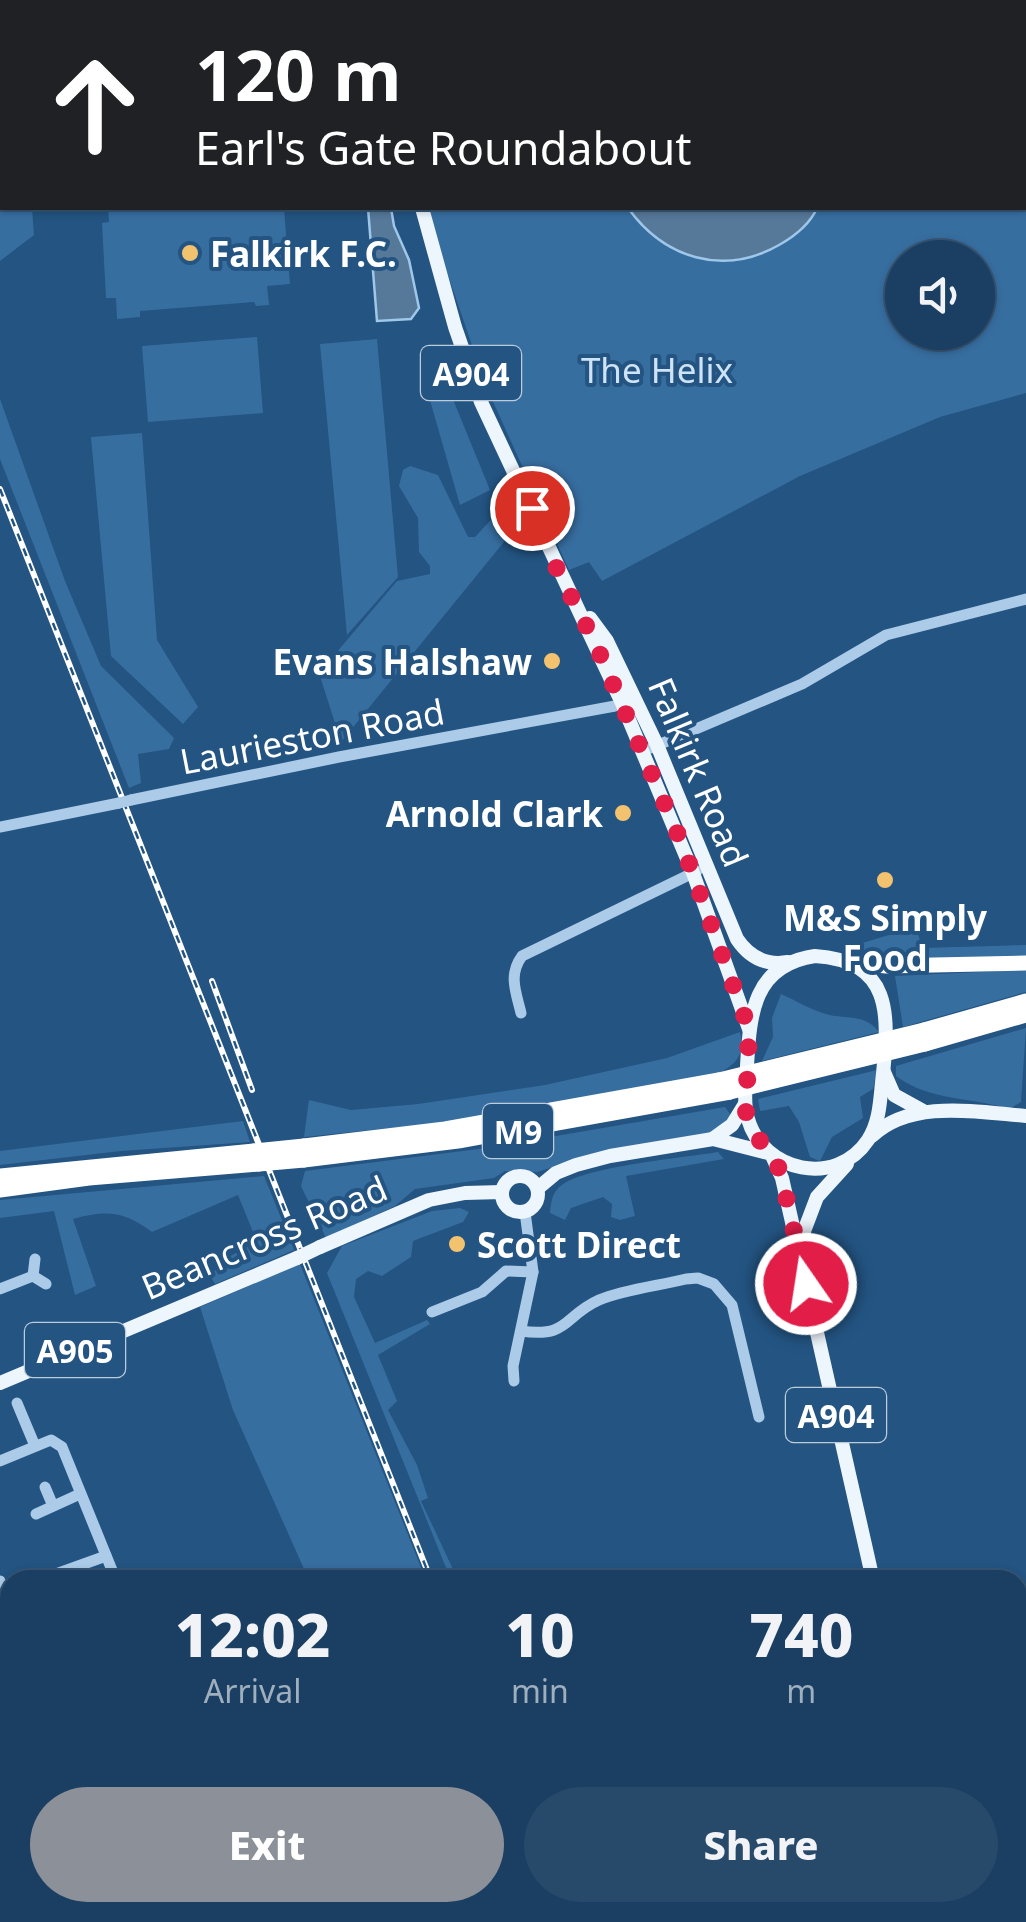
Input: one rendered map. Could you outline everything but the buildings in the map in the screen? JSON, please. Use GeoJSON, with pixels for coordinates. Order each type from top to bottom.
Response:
{"type":"FeatureCollection","features":[{"type":"Feature","properties":{"kind":"highway"},"geometry":{"type":"LineString","coordinates":[[846,962],[886,966],[1026,963]]}},
{"type":"Feature","properties":{"kind":"highway","name":"M9"},"geometry":{"type":"LineString","coordinates":[[925,1037],[1026,1001]]}},
{"type":"Feature","properties":{"kind":"highway","name":"M9"},"geometry":{"type":"LineString","coordinates":[[0,1190],[304,1153],[724,1086],[1026,1015]]}},
{"type":"Feature","properties":{"kind":"highway","name":"M9"},"geometry":{"type":"LineString","coordinates":[[0,1176],[256,1158]]}},
{"type":"Feature","properties":{"kind":"main road","name":"Falkirk Road"},"geometry":{"type":"LineString","coordinates":[[423,210],[480,402],[552,559],[628,699],[657,744],[749,1029]]}},
{"type":"Feature","properties":{"kind":"main road","name":"Falkirk Road"},"geometry":{"type":"LineString","coordinates":[[628,699],[643,753],[743,948],[764,961],[790,962]]}},
{"type":"Feature","properties":{"kind":"main road"},"geometry":{"type":"LineString","coordinates":[[815,956],[846,962],[870,977],[884,1003],[888,1028],[877,1120],[864,1144],[817,1197],[797,1250],[780,1170],[750,1126],[745,1104],[749,1029],[761,990],[774,974],[790,962],[815,956]]}},
{"type":"Feature","properties":{"kind":"main road"},"geometry":{"type":"LineString","coordinates":[[883,1068],[894,1095],[924,1112]]}},
{"type":"Feature","properties":{"kind":"main road"},"geometry":{"type":"LineString","coordinates":[[713,1139],[732,1124],[745,1104]]}},
{"type":"Feature","properties":{"kind":"main road"},"geometry":{"type":"LineString","coordinates":[[538,1188],[556,1173],[593,1160],[713,1139],[741,1143],[794,1166],[819,1169],[840,1164],[886,1124],[924,1112],[1026,1116]]}},
{"type":"Feature","properties":{"kind":"main road"},"geometry":{"type":"LineString","coordinates":[[518,1175],[528,1177],[538,1188],[537,1203],[526,1212],[508,1208],[502,1192],[507,1181],[518,1175]]}},
{"type":"Feature","properties":{"kind":"main road","name":"Beancross Road"},"geometry":{"type":"LineString","coordinates":[[0,1383],[429,1200],[465,1193],[502,1192]]}},
{"type":"Feature","properties":{"kind":"main road","name":"A904"},"geometry":{"type":"LineString","coordinates":[[797,1250],[871,1570]]}},
{"type":"Feature","properties":{"kind":"street"},"geometry":{"type":"LineString","coordinates":[[643,753],[802,684],[886,635],[1026,598]]}},
{"type":"Feature","properties":{"kind":"street","name":"Laurieston Road"},"geometry":{"type":"LineString","coordinates":[[0,827],[628,699]]}},
{"type":"Feature","properties":{"kind":"street"},"geometry":{"type":"LineString","coordinates":[[521,1013],[513,971],[522,956],[700,870]]}},
{"type":"Feature","properties":{"kind":"street"},"geometry":{"type":"LineString","coordinates":[[514,1381],[513,1366],[534,1272],[526,1212]]}},
{"type":"Feature","properties":{"kind":"street"},"geometry":{"type":"LineString","coordinates":[[32,1276],[35,1259]]}},
{"type":"Feature","properties":{"kind":"street"},"geometry":{"type":"LineString","coordinates":[[432,1312],[482,1292],[506,1271],[534,1272]]}},
{"type":"Feature","properties":{"kind":"street"},"geometry":{"type":"LineString","coordinates":[[32,1276],[46,1284]]}},
{"type":"Feature","properties":{"kind":"street"},"geometry":{"type":"LineString","coordinates":[[0,1289],[32,1276]]}},
{"type":"Feature","properties":{"kind":"street"},"geometry":{"type":"LineString","coordinates":[[520,1331],[538,1334],[559,1330],[603,1298],[698,1278],[714,1284],[732,1305],[759,1417]]}},
{"type":"Feature","properties":{"kind":"street"},"geometry":{"type":"LineString","coordinates":[[15,1410],[36,1446]]}},
{"type":"Feature","properties":{"kind":"street"},"geometry":{"type":"LineString","coordinates":[[0,1461],[51,1440],[62,1446],[112,1570]]}},
{"type":"Feature","properties":{"kind":"street"},"geometry":{"type":"LineString","coordinates":[[45,1487],[53,1506]]}},
{"type":"Feature","properties":{"kind":"street"},"geometry":{"type":"LineString","coordinates":[[36,1514],[80,1494]]}},
{"type":"Feature","properties":{"kind":"street"},"geometry":{"type":"LineString","coordinates":[[83,1570],[106,1556]]}},
{"type":"Feature","properties":{"kind":"green space"},"geometry":{"type":"Polygon","coordinates":[[[0,210],[32,210],[34,235],[0,261],[0,210]]]}},
{"type":"Feature","properties":{"kind":"green space"},"geometry":{"type":"Polygon","coordinates":[[[108,210],[284,210],[290,284],[267,286],[269,305],[256,306],[254,302],[140,311],[140,317],[117,319],[116,298],[106,298],[102,223],[109,222],[108,210]]]}},
{"type":"Feature","properties":{"kind":"green space","name":"The Helix"},"geometry":{"type":"Polygon","coordinates":[[[426,210],[1026,210],[1026,393],[940,417],[800,476],[602,581],[589,562],[569,570],[486,386],[426,210]]]}},
{"type":"Feature","properties":{"kind":"green space"},"geometry":{"type":"Polygon","coordinates":[[[257,337],[263,413],[148,422],[142,346],[257,337]]]}},
{"type":"Feature","properties":{"kind":"green space"},"geometry":{"type":"Polygon","coordinates":[[[377,339],[398,577],[347,635],[320,344],[377,339]]]}},
{"type":"Feature","properties":{"kind":"green space"},"geometry":{"type":"Polygon","coordinates":[[[441,370],[490,490],[460,505],[423,376],[441,370]]]}},
{"type":"Feature","properties":{"kind":"green space"},"geometry":{"type":"Polygon","coordinates":[[[0,399],[65,581],[101,666],[174,738],[169,749],[138,754],[141,783],[129,788],[0,459],[0,399]]]}},
{"type":"Feature","properties":{"kind":"green space"},"geometry":{"type":"Polygon","coordinates":[[[142,433],[157,640],[198,707],[183,724],[111,656],[91,437],[142,433]]]}},
{"type":"Feature","properties":{"kind":"green space"},"geometry":{"type":"Polygon","coordinates":[[[410,466],[438,475],[468,537],[475,537],[502,508],[512,532],[341,742],[319,673],[397,581],[430,574],[430,566],[419,552],[418,518],[399,486],[403,470],[410,466]]]}},
{"type":"Feature","properties":{"kind":"green space"},"geometry":{"type":"Polygon","coordinates":[[[916,927],[922,948],[1026,945],[1026,959],[921,961],[842,949],[916,927]]]}},
{"type":"Feature","properties":{"kind":"green space"},"geometry":{"type":"Polygon","coordinates":[[[1026,970],[1026,992],[903,1027],[895,976],[1026,970]]]}},
{"type":"Feature","properties":{"kind":"green space"},"geometry":{"type":"Polygon","coordinates":[[[781,994],[820,1012],[867,1022],[879,1032],[762,1061],[773,1037],[772,1018],[781,994]]]}},
{"type":"Feature","properties":{"kind":"green space"},"geometry":{"type":"Polygon","coordinates":[[[1026,1028],[1021,1102],[1009,1109],[922,1090],[896,1076],[896,1066],[1026,1028]]]}},
{"type":"Feature","properties":{"kind":"green space"},"geometry":{"type":"Polygon","coordinates":[[[740,1032],[737,1060],[713,1076],[477,1119],[304,1137],[309,1100],[351,1110],[545,1085],[667,1058],[740,1032]]]}},
{"type":"Feature","properties":{"kind":"green space"},"geometry":{"type":"Polygon","coordinates":[[[877,1070],[873,1089],[860,1097],[863,1118],[832,1137],[820,1161],[810,1157],[799,1122],[789,1106],[760,1111],[758,1099],[877,1070]]]}},
{"type":"Feature","properties":{"kind":"green space"},"geometry":{"type":"Polygon","coordinates":[[[725,1107],[730,1114],[727,1126],[714,1134],[604,1152],[537,1172],[505,1171],[494,1178],[415,1189],[395,1206],[326,1238],[301,1186],[305,1171],[486,1148],[725,1107]]]}},
{"type":"Feature","properties":{"kind":"green space"},"geometry":{"type":"Polygon","coordinates":[[[243,1121],[250,1142],[0,1165],[0,1151],[243,1121]]]}},
{"type":"Feature","properties":{"kind":"green space"},"geometry":{"type":"Polygon","coordinates":[[[718,1152],[724,1159],[626,1176],[635,1216],[620,1220],[611,1217],[612,1204],[603,1197],[571,1208],[565,1220],[550,1213],[556,1191],[574,1178],[718,1152]]]}},
{"type":"Feature","properties":{"kind":"green space"},"geometry":{"type":"Polygon","coordinates":[[[264,1176],[294,1250],[215,1284],[211,1277],[221,1261],[257,1242],[238,1195],[152,1232],[114,1214],[73,1219],[96,1286],[75,1295],[54,1211],[0,1218],[0,1200],[264,1176]]]}},
{"type":"Feature","properties":{"kind":"green space"},"geometry":{"type":"Polygon","coordinates":[[[460,1208],[469,1212],[463,1222],[413,1241],[411,1257],[382,1276],[368,1271],[356,1279],[354,1297],[375,1343],[427,1320],[430,1324],[378,1355],[397,1401],[388,1410],[417,1465],[428,1498],[421,1501],[453,1570],[447,1570],[327,1273],[342,1246],[432,1211],[460,1208]]]}},
{"type":"Feature","properties":{"kind":"green space"},"geometry":{"type":"Polygon","coordinates":[[[300,1264],[422,1570],[305,1570],[233,1410],[200,1307],[300,1264]]]}},
{"type":"Feature","properties":{"kind":"shaded area"},"geometry":{"type":"Polygon","coordinates":[[[368,210],[391,210],[409,260],[419,308],[411,319],[377,321],[368,210]]]}},
{"type":"Feature","properties":{"kind":"shaded area"},"geometry":{"type":"Polygon","coordinates":[[[630,210],[816,210],[791,238],[758,255],[737,260],[716,261],[677,250],[630,210]]]}},
{"type":"Feature","properties":{"kind":"railway"},"geometry":{"type":"LineString","coordinates":[[0,489],[427,1570]]}},
{"type":"Feature","properties":{"kind":"railway"},"geometry":{"type":"LineString","coordinates":[[212,981],[252,1090]]}},
{"type":"Feature","properties":{"kind":"place","name":"Falkirk F.C."},"geometry":{"type":"Point","coordinates":[190,253]}},
{"type":"Feature","properties":{"kind":"place","name":"Evans Halshaw"},"geometry":{"type":"Point","coordinates":[552,661]}},
{"type":"Feature","properties":{"kind":"place","name":"Arnold Clark"},"geometry":{"type":"Point","coordinates":[623,813]}},
{"type":"Feature","properties":{"kind":"place","name":"M&S Simply Food"},"geometry":{"type":"Point","coordinates":[885,880]}},
{"type":"Feature","properties":{"kind":"place","name":"Scott Direct"},"geometry":{"type":"Point","coordinates":[457,1244]}},
{"type":"Feature","properties":{"kind":"route"},"geometry":{"type":"LineString","coordinates":[[532,508],[694,873],[749,1029],[746,1114],[780,1170],[806,1284]]}}]}
